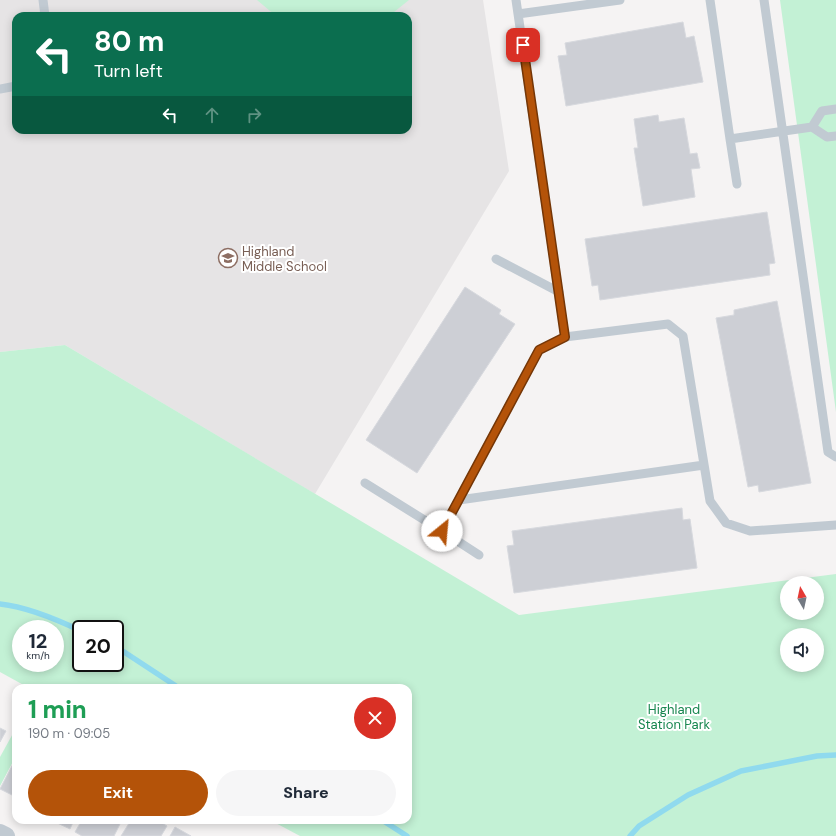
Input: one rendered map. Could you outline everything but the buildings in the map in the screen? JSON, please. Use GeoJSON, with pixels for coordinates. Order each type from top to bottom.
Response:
{"type":"FeatureCollection","features":[{"type":"Feature","properties":{"kind":"street"},"geometry":{"type":"LineString","coordinates":[[0,833],[6,836]]}},
{"type":"Feature","properties":{"kind":"lane"},"geometry":{"type":"LineString","coordinates":[[43,0],[44,12]]}},
{"type":"Feature","properties":{"kind":"lane"},"geometry":{"type":"LineString","coordinates":[[516,0],[565,337]]}},
{"type":"Feature","properties":{"kind":"lane"},"geometry":{"type":"LineString","coordinates":[[518,14],[620,0]]}},
{"type":"Feature","properties":{"kind":"lane"},"geometry":{"type":"LineString","coordinates":[[710,0],[737,184]]}},
{"type":"Feature","properties":{"kind":"lane"},"geometry":{"type":"LineString","coordinates":[[764,0],[784,131],[828,452],[836,457]]}},
{"type":"Feature","properties":{"kind":"lane"},"geometry":{"type":"LineString","coordinates":[[0,88],[12,86]]}},
{"type":"Feature","properties":{"kind":"lane"},"geometry":{"type":"LineString","coordinates":[[812,127],[822,111],[836,109]]}},
{"type":"Feature","properties":{"kind":"lane"},"geometry":{"type":"LineString","coordinates":[[730,139],[812,127],[827,137],[836,136]]}},
{"type":"Feature","properties":{"kind":"lane"},"geometry":{"type":"LineString","coordinates":[[496,259],[559,292]]}},
{"type":"Feature","properties":{"kind":"lane"},"geometry":{"type":"LineString","coordinates":[[442,531],[539,350],[565,337],[668,324],[683,336],[710,501],[726,523],[750,531],[836,525]]}},
{"type":"Feature","properties":{"kind":"lane"},"geometry":{"type":"LineString","coordinates":[[459,500],[704,465]]}},
{"type":"Feature","properties":{"kind":"lane"},"geometry":{"type":"LineString","coordinates":[[365,483],[479,555]]}},
{"type":"Feature","properties":{"kind":"shaded area","name":"Highland Middle School"},"geometry":{"type":"Polygon","coordinates":[[[0,0],[483,0],[509,171],[315,494],[65,345],[0,352],[0,0]]]}},
{"type":"Feature","properties":{"kind":"green space"},"geometry":{"type":"Polygon","coordinates":[[[257,0],[409,0],[394,12],[271,12],[257,0]]]}},
{"type":"Feature","properties":{"kind":"green space"},"geometry":{"type":"Polygon","coordinates":[[[780,0],[836,0],[836,412],[780,0]]]}},
{"type":"Feature","properties":{"kind":"green space","name":"Highland Station Park"},"geometry":{"type":"Polygon","coordinates":[[[65,345],[519,615],[780,581],[780,620],[824,620],[824,576],[821,576],[836,574],[836,836],[300,836],[278,824],[412,824],[412,684],[22,684],[0,672],[0,352],[65,345]]]}},
{"type":"Feature","properties":{"kind":"green space"},"geometry":{"type":"Polygon","coordinates":[[[12,735],[12,764],[0,786],[0,757],[12,735]]]}},
{"type":"Feature","properties":{"kind":"waterway"},"geometry":{"type":"LineString","coordinates":[[0,604],[41,614],[72,627]]}},
{"type":"Feature","properties":{"kind":"waterway"},"geometry":{"type":"LineString","coordinates":[[124,652],[173,684]]}},
{"type":"Feature","properties":{"kind":"waterway"},"geometry":{"type":"LineString","coordinates":[[630,836],[639,826],[688,795],[741,771],[817,756],[836,755]]}},
{"type":"Feature","properties":{"kind":"waterway"},"geometry":{"type":"LineString","coordinates":[[388,824],[407,836]]}},
{"type":"Feature","properties":{"kind":"place","name":"Highland Middle School"},"geometry":{"type":"Point","coordinates":[228,258]}},
{"type":"Feature","properties":{"kind":"route"},"geometry":{"type":"LineString","coordinates":[[442,531],[539,350],[565,337],[523,45]]}}]}
